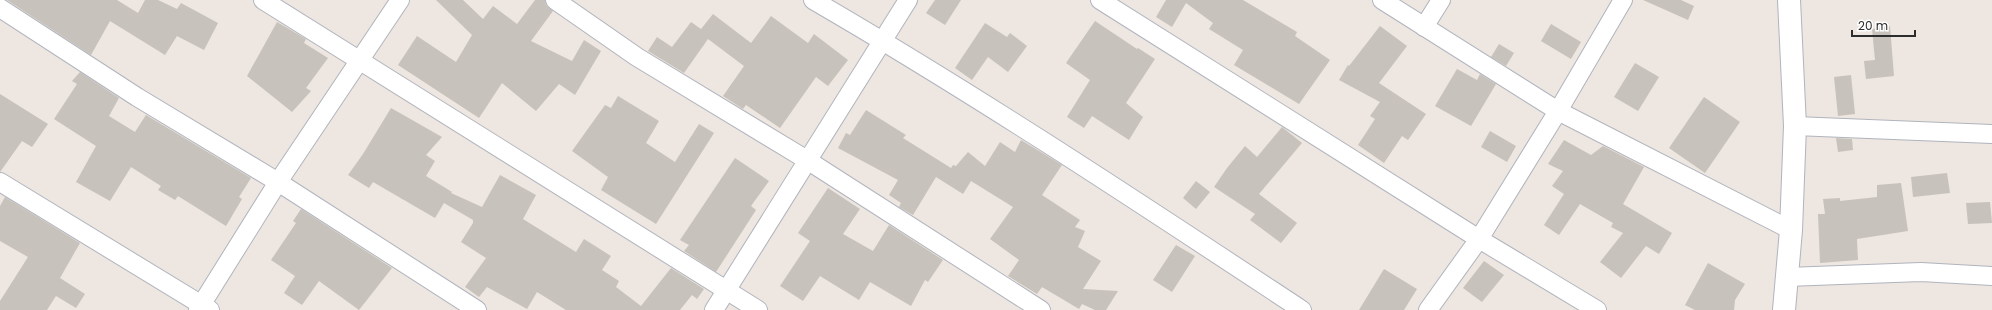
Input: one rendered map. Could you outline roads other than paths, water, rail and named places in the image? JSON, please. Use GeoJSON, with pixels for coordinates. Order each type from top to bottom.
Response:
{"type":"FeatureCollection","features":[{"type":"Feature","properties":{"kind":"street"},"geometry":{"type":"LineString","coordinates":[[263,0],[358,61],[758,310]]}},
{"type":"Feature","properties":{"kind":"street"},"geometry":{"type":"LineString","coordinates":[[0,182],[203,308],[278,182],[400,0]]}},
{"type":"Feature","properties":{"kind":"street"},"geometry":{"type":"LineString","coordinates":[[555,0],[637,57],[807,160],[1041,310]]}},
{"type":"Feature","properties":{"kind":"street"},"geometry":{"type":"LineString","coordinates":[[813,0],[882,40],[1142,204],[1302,310]]}},
{"type":"Feature","properties":{"kind":"street"},"geometry":{"type":"LineString","coordinates":[[714,310],[908,0]]}},
{"type":"Feature","properties":{"kind":"street"},"geometry":{"type":"LineString","coordinates":[[1100,0],[1479,239],[1597,310]]}},
{"type":"Feature","properties":{"kind":"street"},"geometry":{"type":"LineString","coordinates":[[1382,0],[1558,111],[1792,230]]}},
{"type":"Feature","properties":{"kind":"street"},"geometry":{"type":"LineString","coordinates":[[1424,27],[1441,0]]}},
{"type":"Feature","properties":{"kind":"street"},"geometry":{"type":"LineString","coordinates":[[1428,310],[1479,239],[1624,0]]}},
{"type":"Feature","properties":{"kind":"street"},"geometry":{"type":"LineString","coordinates":[[1784,310],[1792,230],[1795,126],[1789,0]]}},
{"type":"Feature","properties":{"kind":"street"},"geometry":{"type":"LineString","coordinates":[[0,8],[137,97],[278,182],[477,310]]}},
{"type":"Feature","properties":{"kind":"street"},"geometry":{"type":"LineString","coordinates":[[1795,126],[1992,134]]}},
{"type":"Feature","properties":{"kind":"street"},"geometry":{"type":"LineString","coordinates":[[1787,277],[1921,272],[1992,276]]}}]}
